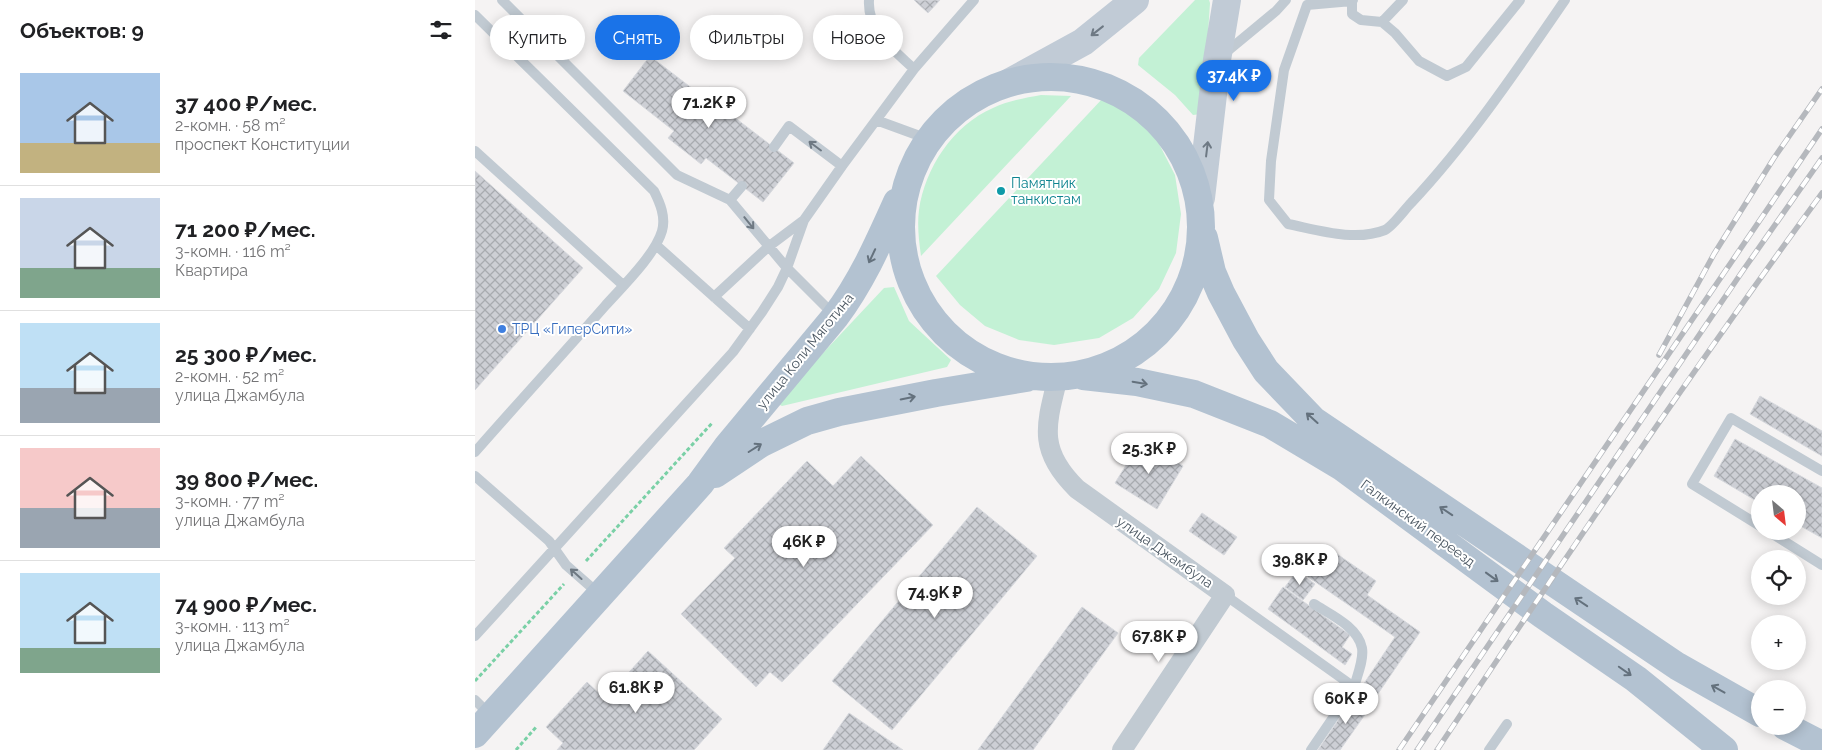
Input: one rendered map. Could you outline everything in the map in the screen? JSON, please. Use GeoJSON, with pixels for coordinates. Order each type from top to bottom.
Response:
{"type":"FeatureCollection","features":[{"type":"Feature","properties":{"kind":"main road"},"geometry":{"type":"LineString","coordinates":[[1135,0],[1083,42],[1010,82],[988,90],[968,101],[949,115],[928,139],[907,180],[900,229],[902,253],[915,292],[932,320],[949,338],[969,353],[990,365],[1014,373],[1057,376],[1103,367],[1131,354],[1155,335],[1175,312],[1189,285],[1198,256],[1201,198],[1217,60],[1227,0]]}},
{"type":"Feature","properties":{"kind":"main road"},"geometry":{"type":"LineString","coordinates":[[1010,82],[1039,77],[1069,78],[1097,84],[1124,96],[1148,112],[1169,133],[1185,158],[1201,198]]}},
{"type":"Feature","properties":{"kind":"main road","name":"улица Коли Мяготина"},"geometry":{"type":"LineString","coordinates":[[480,717],[600,595],[699,484],[727,447],[851,297],[867,268],[907,180]]}},
{"type":"Feature","properties":{"kind":"main road"},"geometry":{"type":"LineString","coordinates":[[1201,226],[1212,272],[1245,340],[1266,371],[1313,420],[1677,666],[1751,708]]}},
{"type":"Feature","properties":{"kind":"main road","name":"улица Коли Мяготина"},"geometry":{"type":"LineString","coordinates":[[699,484],[760,444],[807,421],[839,412],[927,394],[1057,376]]}},
{"type":"Feature","properties":{"kind":"main road","name":"Галкинский переезд"},"geometry":{"type":"LineString","coordinates":[[1057,376],[1137,382],[1194,394],[1270,424],[1342,467],[1543,615],[1636,679],[1724,750]]}},
{"type":"Feature","properties":{"kind":"main road"},"geometry":{"type":"LineString","coordinates":[[1806,729],[1822,733]]}},
{"type":"Feature","properties":{"kind":"main road"},"geometry":{"type":"LineString","coordinates":[[1803,735],[1822,745]]}},
{"type":"Feature","properties":{"kind":"street","name":"улица Джамбула"},"geometry":{"type":"LineString","coordinates":[[1057,376],[1047,420],[1047,433],[1050,447],[1065,478],[1077,489],[1225,595],[1122,750]]}},
{"type":"Feature","properties":{"kind":"lane"},"geometry":{"type":"LineString","coordinates":[[502,0],[677,175],[731,200],[787,268],[835,317]]}},
{"type":"Feature","properties":{"kind":"lane"},"geometry":{"type":"LineString","coordinates":[[869,0],[868,10],[879,34],[914,69]]}},
{"type":"Feature","properties":{"kind":"lane"},"geometry":{"type":"LineString","coordinates":[[475,636],[733,352],[778,287],[787,268],[804,220],[914,69],[974,0]]}},
{"type":"Feature","properties":{"kind":"lane"},"geometry":{"type":"LineString","coordinates":[[1217,60],[1262,23],[1286,0]]}},
{"type":"Feature","properties":{"kind":"lane"},"geometry":{"type":"LineString","coordinates":[[1382,22],[1403,0]]}},
{"type":"Feature","properties":{"kind":"lane"},"geometry":{"type":"LineString","coordinates":[[1520,0],[1466,68],[1447,76],[1419,61],[1395,33],[1382,22],[1361,20],[1352,14],[1353,1],[1307,4],[1284,70],[1271,161],[1269,200],[1288,224],[1321,231],[1361,236],[1387,229],[1437,175],[1524,60],[1565,0]]}},
{"type":"Feature","properties":{"kind":"lane"},"geometry":{"type":"LineString","coordinates":[[475,15],[654,191],[663,216],[663,229],[656,245],[475,452]]}},
{"type":"Feature","properties":{"kind":"lane"},"geometry":{"type":"LineString","coordinates":[[876,120],[928,139]]}},
{"type":"Feature","properties":{"kind":"lane"},"geometry":{"type":"LineString","coordinates":[[774,147],[789,126],[842,166]]}},
{"type":"Feature","properties":{"kind":"lane"},"geometry":{"type":"LineString","coordinates":[[475,151],[623,285]]}},
{"type":"Feature","properties":{"kind":"lane"},"geometry":{"type":"LineString","coordinates":[[731,200],[742,186]]}},
{"type":"Feature","properties":{"kind":"lane"},"geometry":{"type":"LineString","coordinates":[[714,297],[769,247],[804,220]]}},
{"type":"Feature","properties":{"kind":"lane"},"geometry":{"type":"LineString","coordinates":[[656,245],[750,329]]}},
{"type":"Feature","properties":{"kind":"lane"},"geometry":{"type":"LineString","coordinates":[[1751,520],[1692,484],[1731,418],[1822,471]]}},
{"type":"Feature","properties":{"kind":"lane"},"geometry":{"type":"LineString","coordinates":[[475,476],[549,542],[566,565],[600,595]]}},
{"type":"Feature","properties":{"kind":"lane"},"geometry":{"type":"LineString","coordinates":[[1782,540],[1822,565]]}},
{"type":"Feature","properties":{"kind":"lane"},"geometry":{"type":"LineString","coordinates":[[1225,595],[1354,687]]}},
{"type":"Feature","properties":{"kind":"lane"},"geometry":{"type":"LineString","coordinates":[[1311,750],[1354,687],[1361,664],[1362,649],[1355,632],[1314,604]]}},
{"type":"Feature","properties":{"kind":"lane"},"geometry":{"type":"LineString","coordinates":[[1489,750],[1507,724]]}},
{"type":"Feature","properties":{"kind":"path"},"geometry":{"type":"LineString","coordinates":[[475,681],[716,419]]}},
{"type":"Feature","properties":{"kind":"path"},"geometry":{"type":"LineString","coordinates":[[516,750],[537,726]]}},
{"type":"Feature","properties":{"kind":"green space"},"geometry":{"type":"Polygon","coordinates":[[[1195,0],[1209,0],[1210,3],[1204,95],[1201,114],[1193,115],[1175,95],[1138,65],[1139,58],[1195,0]]]}},
{"type":"Feature","properties":{"kind":"green space"},"geometry":{"type":"Polygon","coordinates":[[[1041,95],[1071,96],[921,256],[918,221],[922,194],[927,179],[943,150],[965,125],[993,108],[1004,103],[1041,95]]]}},
{"type":"Feature","properties":{"kind":"green space"},"geometry":{"type":"Polygon","coordinates":[[[1103,98],[1129,112],[1157,140],[1175,175],[1181,214],[1176,253],[1159,289],[1133,318],[1099,338],[1054,345],[1019,340],[985,326],[960,305],[936,276],[1103,98]]]}},
{"type":"Feature","properties":{"kind":"green space"},"geometry":{"type":"Polygon","coordinates":[[[894,287],[909,321],[951,360],[947,367],[782,406],[776,403],[884,288],[894,287]]]}},
{"type":"Feature","properties":{"kind":"building"},"geometry":{"type":"Polygon","coordinates":[[[914,0],[940,0],[928,13],[914,0]]]}},
{"type":"Feature","properties":{"kind":"building"},"geometry":{"type":"Polygon","coordinates":[[[647,60],[655,60],[702,96],[709,87],[740,110],[734,117],[794,163],[763,202],[706,158],[701,164],[668,138],[674,131],[623,91],[647,60]]]}},
{"type":"Feature","properties":{"kind":"building","name":"ТРЦ «ГиперСити»"},"geometry":{"type":"Polygon","coordinates":[[[475,171],[583,268],[475,390],[475,171]]]}},
{"type":"Feature","properties":{"kind":"building"},"geometry":{"type":"Polygon","coordinates":[[[1760,396],[1822,431],[1822,456],[1750,414],[1760,396]]]}},
{"type":"Feature","properties":{"kind":"building"},"geometry":{"type":"Polygon","coordinates":[[[1735,439],[1822,488],[1822,538],[1806,529],[1806,485],[1751,485],[1751,498],[1714,476],[1735,439]]]}},
{"type":"Feature","properties":{"kind":"building"},"geometry":{"type":"Polygon","coordinates":[[[1141,441],[1183,466],[1157,509],[1115,483],[1141,441]]]}},
{"type":"Feature","properties":{"kind":"building"},"geometry":{"type":"Polygon","coordinates":[[[861,456],[933,525],[782,682],[770,672],[756,687],[681,614],[735,558],[724,548],[807,461],[833,486],[861,456]]]}},
{"type":"Feature","properties":{"kind":"building"},"geometry":{"type":"Polygon","coordinates":[[[977,507],[1037,556],[892,730],[832,681],[977,507]]]}},
{"type":"Feature","properties":{"kind":"building"},"geometry":{"type":"Polygon","coordinates":[[[1202,513],[1237,537],[1224,555],[1189,531],[1202,513]]]}},
{"type":"Feature","properties":{"kind":"building"},"geometry":{"type":"Polygon","coordinates":[[[1337,554],[1376,581],[1367,595],[1420,632],[1373,701],[1359,691],[1395,637],[1298,570],[1306,558],[1325,571],[1337,554]]]}},
{"type":"Feature","properties":{"kind":"building"},"geometry":{"type":"Polygon","coordinates":[[[1297,571],[1315,584],[1303,600],[1285,587],[1297,571]]]}},
{"type":"Feature","properties":{"kind":"building"},"geometry":{"type":"Polygon","coordinates":[[[1283,587],[1350,635],[1342,647],[1352,654],[1345,665],[1268,609],[1283,587]]]}},
{"type":"Feature","properties":{"kind":"building"},"geometry":{"type":"Polygon","coordinates":[[[1082,607],[1118,633],[1033,750],[978,750],[1082,607]]]}},
{"type":"Feature","properties":{"kind":"building"},"geometry":{"type":"Polygon","coordinates":[[[648,651],[722,719],[694,750],[557,750],[563,743],[546,727],[587,682],[605,699],[648,651]]]}},
{"type":"Feature","properties":{"kind":"building"},"geometry":{"type":"Polygon","coordinates":[[[1355,695],[1371,706],[1340,750],[1318,750],[1355,695]]]}},
{"type":"Feature","properties":{"kind":"building"},"geometry":{"type":"Polygon","coordinates":[[[849,713],[903,750],[823,750],[849,713]]]}},
{"type":"Feature","properties":{"kind":"railway"},"geometry":{"type":"LineString","coordinates":[[1659,355],[1714,254],[1774,158],[1822,89]]}},
{"type":"Feature","properties":{"kind":"railway"},"geometry":{"type":"LineString","coordinates":[[1399,750],[1822,129]]}},
{"type":"Feature","properties":{"kind":"railway"},"geometry":{"type":"LineString","coordinates":[[1417,750],[1744,269],[1822,158]]}},
{"type":"Feature","properties":{"kind":"railway"},"geometry":{"type":"LineString","coordinates":[[1437,750],[1531,609],[1723,330],[1822,193]]}},
{"type":"Feature","properties":{"kind":"place","name":"Памятник танкистам"},"geometry":{"type":"Point","coordinates":[1001,191]}},
{"type":"Feature","properties":{"kind":"place","name":"ТРЦ «ГиперСити»"},"geometry":{"type":"Point","coordinates":[502,329]}}]}
